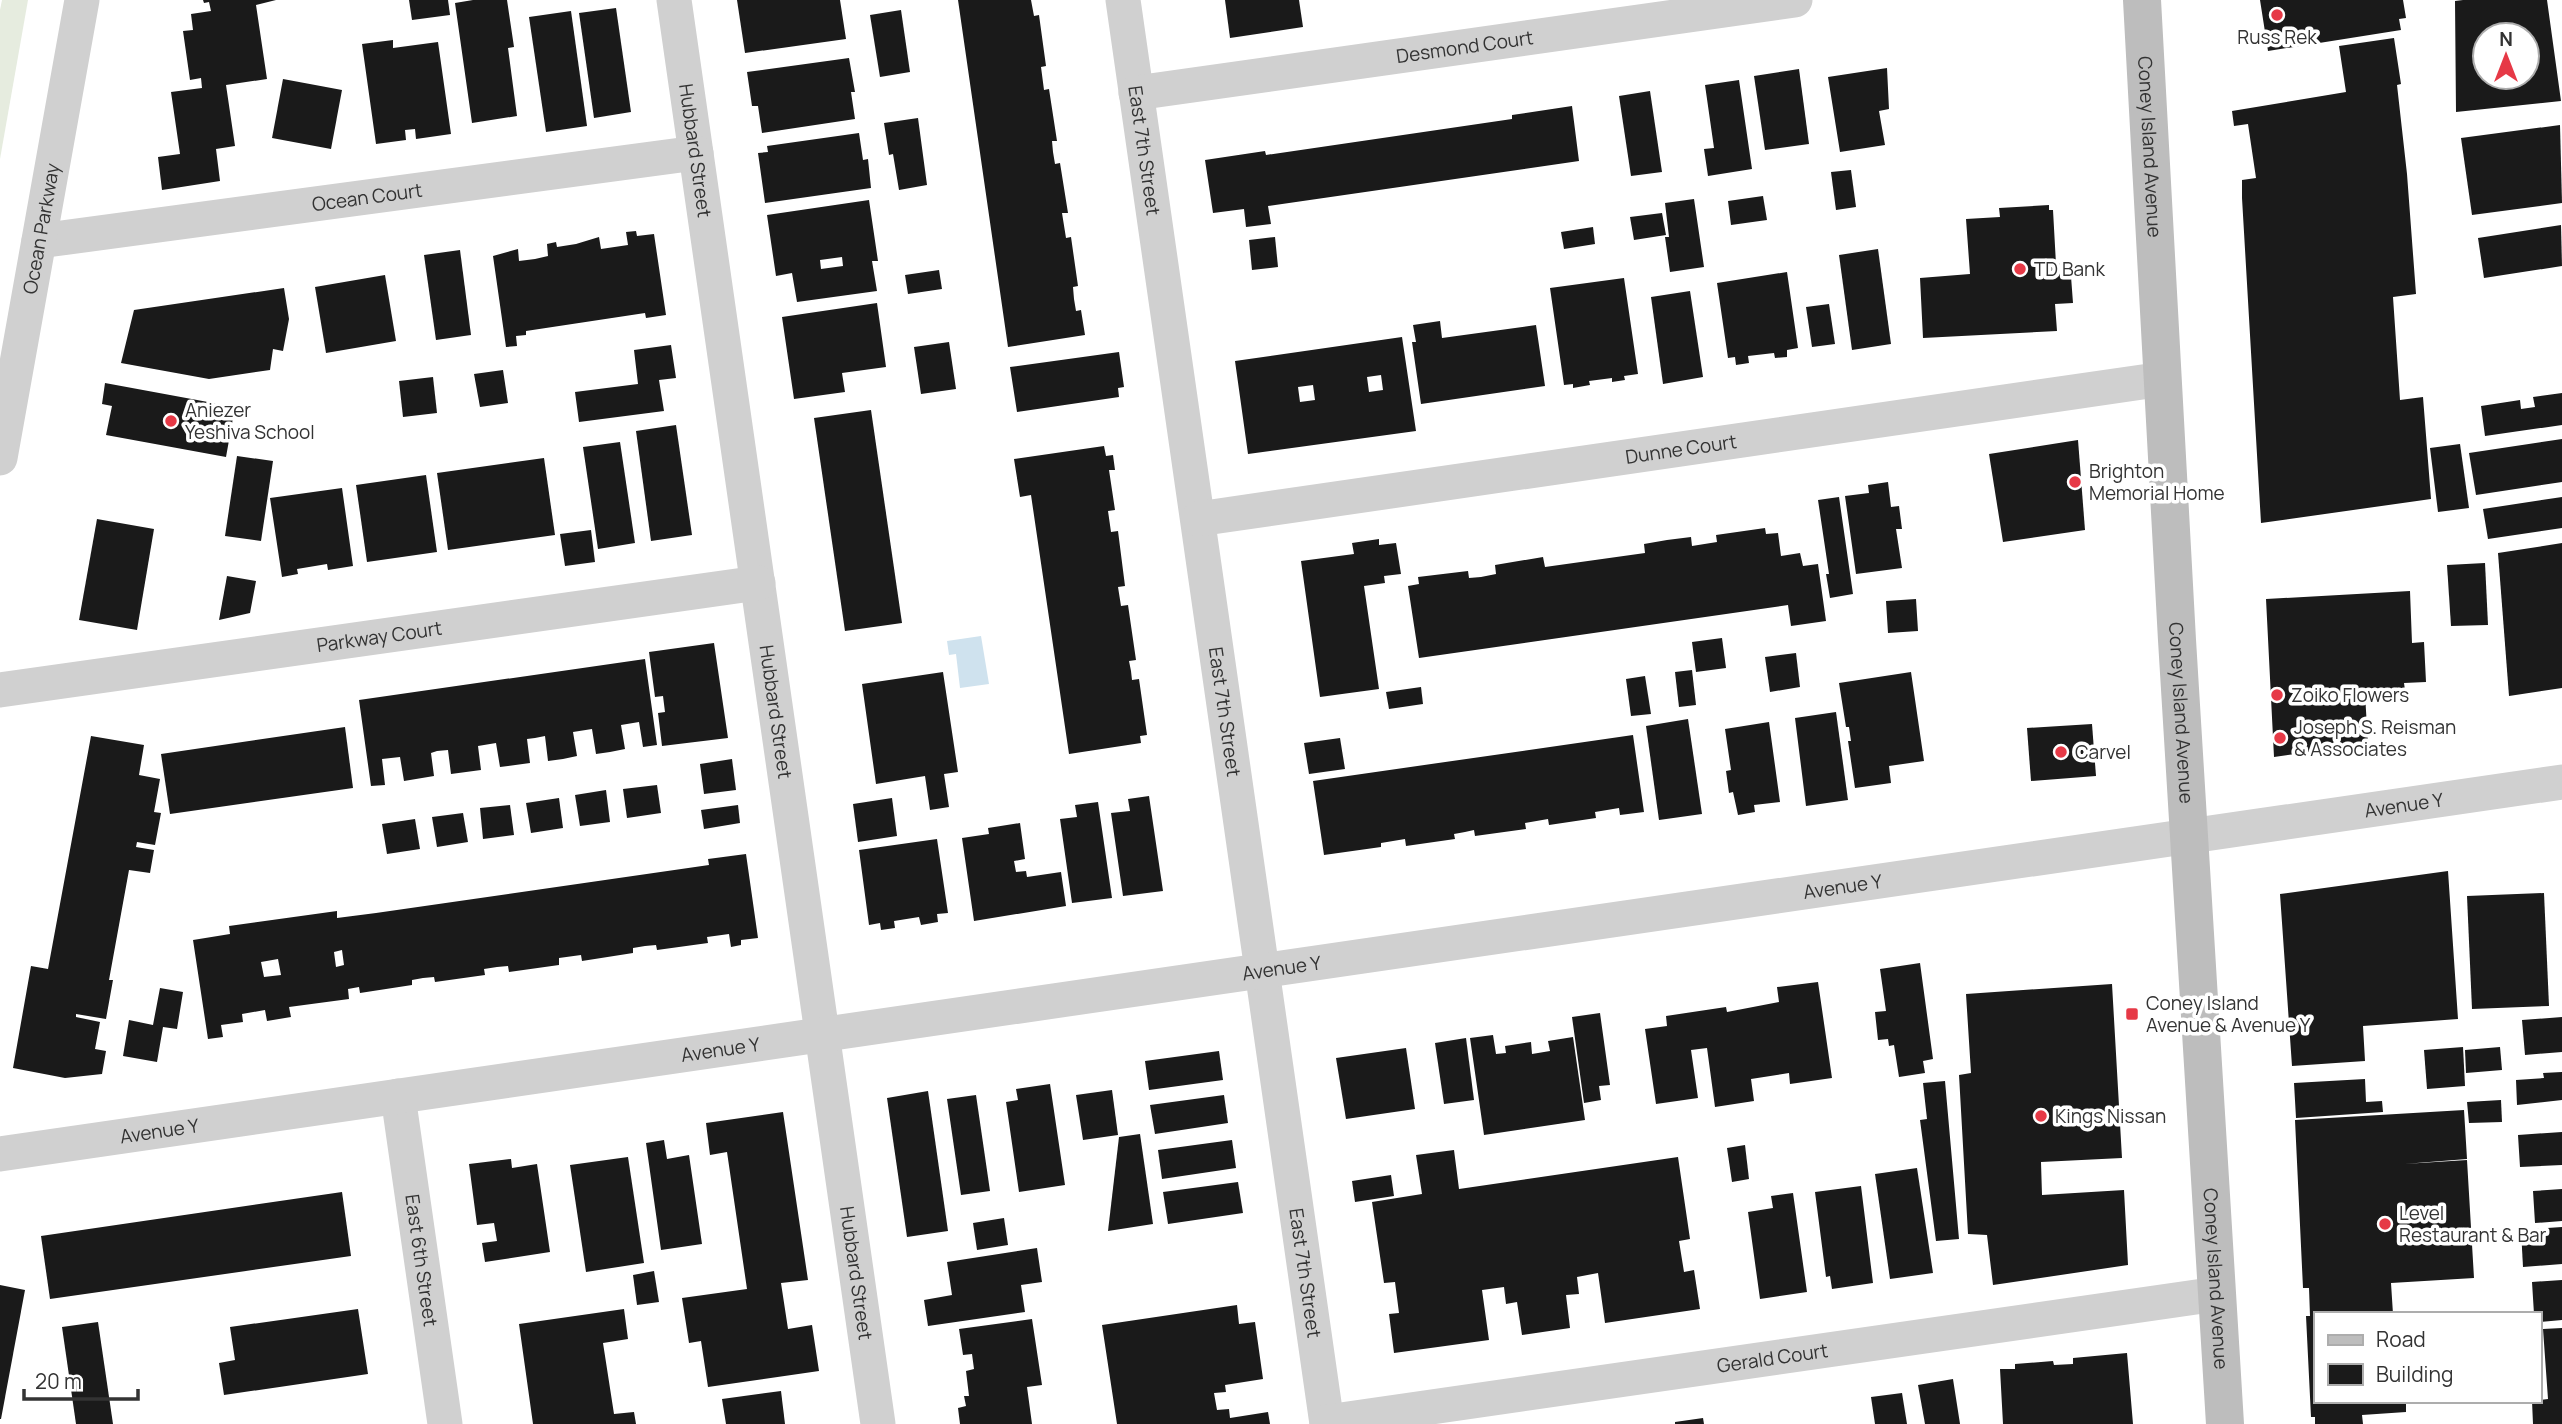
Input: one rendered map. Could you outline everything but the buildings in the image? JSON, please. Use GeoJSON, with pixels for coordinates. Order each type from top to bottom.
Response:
{"type":"FeatureCollection","features":[{"type":"Feature","properties":{"kind":"main road","name":"Coney Island Avenue"},"geometry":{"type":"LineString","coordinates":[[2142,0],[2225,1424]]}},
{"type":"Feature","properties":{"kind":"street","name":"Ocean Parkway"},"geometry":{"type":"LineString","coordinates":[[0,458],[82,0]]}},
{"type":"Feature","properties":{"kind":"street","name":"Hubbard Street"},"geometry":{"type":"LineString","coordinates":[[674,0],[878,1424]]}},
{"type":"Feature","properties":{"kind":"street","name":"East 7th Street"},"geometry":{"type":"LineString","coordinates":[[1123,0],[1327,1423]]}},
{"type":"Feature","properties":{"kind":"street","name":"Desmond Court"},"geometry":{"type":"LineString","coordinates":[[1136,93],[1795,0]]}},
{"type":"Feature","properties":{"kind":"street","name":"Ocean Court"},"geometry":{"type":"LineString","coordinates":[[39,241],[696,153]]}},
{"type":"Feature","properties":{"kind":"street","name":"Dunne Court"},"geometry":{"type":"LineString","coordinates":[[1198,519],[2163,379]]}},
{"type":"Feature","properties":{"kind":"street","name":"Parkway Court"},"geometry":{"type":"LineString","coordinates":[[0,690],[758,583]]}},
{"type":"Feature","properties":{"kind":"street","name":"Avenue Y"},"geometry":{"type":"LineString","coordinates":[[0,1154],[2562,782]]}},
{"type":"Feature","properties":{"kind":"street","name":"East 6th Street"},"geometry":{"type":"LineString","coordinates":[[398,1096],[445,1424]]}},
{"type":"Feature","properties":{"kind":"street","name":"Gerald Court"},"geometry":{"type":"LineString","coordinates":[[1327,1423],[2217,1294]]}},
{"type":"Feature","properties":{"kind":"shaded area"},"geometry":{"type":"Polygon","coordinates":[[[2,0],[28,0],[0,159],[0,10],[2,0]]]}},
{"type":"Feature","properties":{"kind":"water"},"geometry":{"type":"Polygon","coordinates":[[[981,636],[989,684],[960,688],[956,654],[949,655],[947,641],[981,636]]]}},
{"type":"Feature","properties":{"kind":"place","name":"Russ Rek"},"geometry":{"type":"Point","coordinates":[2277,15]}},
{"type":"Feature","properties":{"kind":"place","name":"TD Bank"},"geometry":{"type":"Point","coordinates":[2020,269]}},
{"type":"Feature","properties":{"kind":"place","name":"Aniezer Yeshiva School"},"geometry":{"type":"Point","coordinates":[171,421]}},
{"type":"Feature","properties":{"kind":"place","name":"Brighton Memorial Home"},"geometry":{"type":"Point","coordinates":[2075,482]}},
{"type":"Feature","properties":{"kind":"place","name":"Zoiko Flowers"},"geometry":{"type":"Point","coordinates":[2277,695]}},
{"type":"Feature","properties":{"kind":"place","name":"Joseph S. Reisman & Associates"},"geometry":{"type":"Point","coordinates":[2280,738]}},
{"type":"Feature","properties":{"kind":"place","name":"Carvel"},"geometry":{"type":"Point","coordinates":[2061,752]}},
{"type":"Feature","properties":{"kind":"place","name":"Coney Island Avenue & Avenue Y"},"geometry":{"type":"Point","coordinates":[2132,1014]}},
{"type":"Feature","properties":{"kind":"place","name":"Kings Nissan"},"geometry":{"type":"Point","coordinates":[2041,1116]}},
{"type":"Feature","properties":{"kind":"place","name":"Level Restaurant & Bar"},"geometry":{"type":"Point","coordinates":[2385,1224]}}]}
